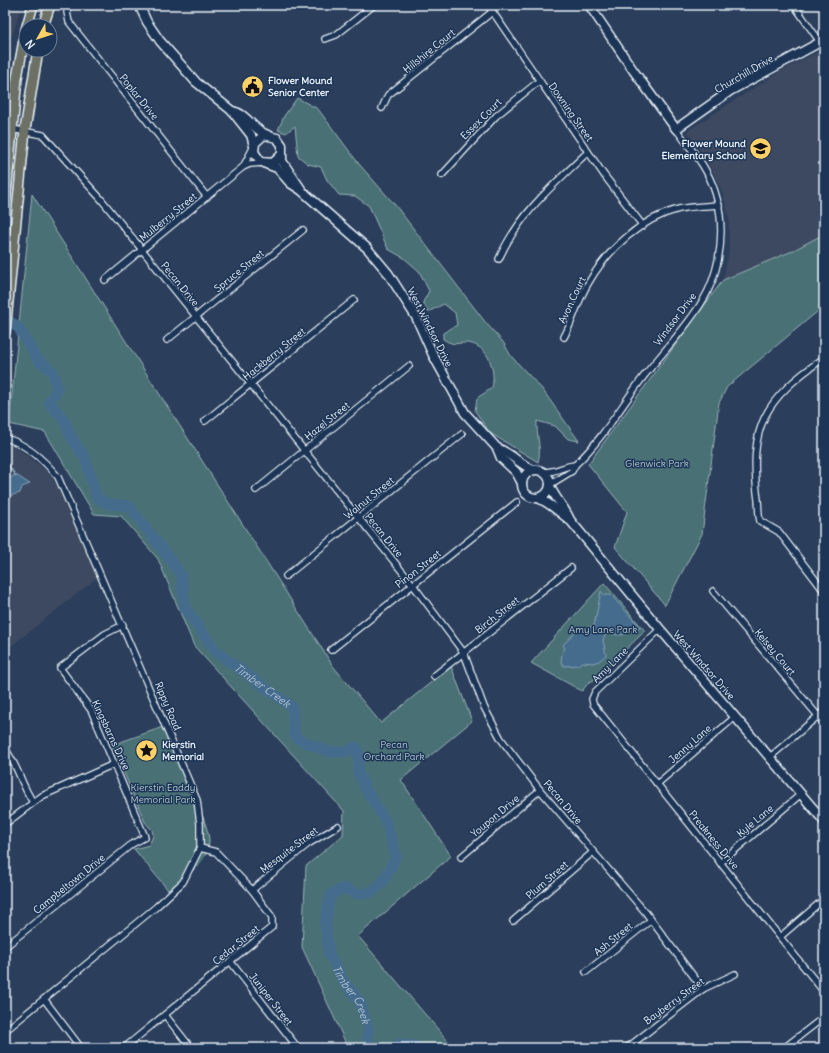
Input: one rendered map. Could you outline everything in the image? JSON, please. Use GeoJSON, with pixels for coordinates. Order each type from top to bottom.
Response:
{"type":"FeatureCollection","features":[{"type":"Feature","properties":{"kind":"main road"},"geometry":{"type":"LineString","coordinates":[[29,18],[33,5]]}},
{"type":"Feature","properties":{"kind":"main road"},"geometry":{"type":"LineString","coordinates":[[46,18],[50,5]]}},
{"type":"Feature","properties":{"kind":"main road"},"geometry":{"type":"LineString","coordinates":[[5,204],[17,78],[21,58]]}},
{"type":"Feature","properties":{"kind":"main road"},"geometry":{"type":"LineString","coordinates":[[5,332],[25,130],[37,58]]}},
{"type":"Feature","properties":{"kind":"street","name":"Poplar Drive"},"geometry":{"type":"LineString","coordinates":[[68,5],[67,12],[69,22],[207,197]]}},
{"type":"Feature","properties":{"kind":"street","name":"West Windsor Drive"},"geometry":{"type":"LineString","coordinates":[[139,5],[153,32],[184,70],[201,87],[232,111],[251,135],[258,159],[277,168],[290,183],[301,190],[367,248],[388,273],[416,317],[433,355],[465,413],[497,448],[501,458],[516,472],[527,494],[548,502],[570,520],[660,629],[824,821]]}},
{"type":"Feature","properties":{"kind":"street"},"geometry":{"type":"LineString","coordinates":[[325,39],[336,35],[374,5]]}},
{"type":"Feature","properties":{"kind":"street","name":"Downing Street"},"geometry":{"type":"LineString","coordinates":[[488,5],[588,152],[643,226]]}},
{"type":"Feature","properties":{"kind":"street","name":"Windsor Drive"},"geometry":{"type":"LineString","coordinates":[[551,485],[572,471],[575,464],[592,449],[642,380],[700,306],[708,292],[715,272],[720,241],[719,205],[706,172],[633,70],[589,5]]}},
{"type":"Feature","properties":{"kind":"street"},"geometry":{"type":"LineString","coordinates":[[794,5],[822,41]]}},
{"type":"Feature","properties":{"kind":"street","name":"Hillshire Court"},"geometry":{"type":"LineString","coordinates":[[382,108],[388,95],[492,12]]}},
{"type":"Feature","properties":{"kind":"street","name":"Churchill Drive"},"geometry":{"type":"LineString","coordinates":[[676,129],[730,91],[822,41]]}},
{"type":"Feature","properties":{"kind":"street","name":"Essex Court"},"geometry":{"type":"LineString","coordinates":[[442,175],[496,116],[539,81]]}},
{"type":"Feature","properties":{"kind":"street","name":"West Windsor Drive"},"geometry":{"type":"LineString","coordinates":[[232,111],[239,112],[256,130],[280,141],[282,145],[282,161],[301,190]]}},
{"type":"Feature","properties":{"kind":"street","name":"Pecan Drive"},"geometry":{"type":"LineString","coordinates":[[12,128],[43,135],[58,149],[142,250],[413,585],[464,653],[484,707],[493,721],[497,733],[540,790],[651,920],[703,989]]}},
{"type":"Feature","properties":{"kind":"street"},"geometry":{"type":"LineString","coordinates":[[254,147],[260,137],[269,135]]}},
{"type":"Feature","properties":{"kind":"street","name":"Mulberry Street"},"geometry":{"type":"LineString","coordinates":[[105,280],[243,167],[252,155],[254,147]]}},
{"type":"Feature","properties":{"kind":"street"},"geometry":{"type":"LineString","coordinates":[[499,259],[504,247],[537,200],[588,152]]}},
{"type":"Feature","properties":{"kind":"street"},"geometry":{"type":"LineString","coordinates":[[265,163],[277,161],[282,154]]}},
{"type":"Feature","properties":{"kind":"street","name":"Mulberry Street"},"geometry":{"type":"LineString","coordinates":[[243,167],[254,163],[265,163]]}},
{"type":"Feature","properties":{"kind":"street","name":"Avon Court"},"geometry":{"type":"LineString","coordinates":[[564,337],[588,282],[604,259],[629,235],[643,226],[680,209],[719,205]]}},
{"type":"Feature","properties":{"kind":"street","name":"Spruce Street"},"geometry":{"type":"LineString","coordinates":[[167,340],[303,230]]}},
{"type":"Feature","properties":{"kind":"street","name":"Hackberry Street"},"geometry":{"type":"LineString","coordinates":[[205,421],[354,300]]}},
{"type":"Feature","properties":{"kind":"street"},"geometry":{"type":"LineString","coordinates":[[824,358],[777,397],[762,419],[758,432],[754,475],[760,521],[779,532],[824,591]]}},
{"type":"Feature","properties":{"kind":"street","name":"Hazel Street"},"geometry":{"type":"LineString","coordinates":[[256,490],[409,366]]}},
{"type":"Feature","properties":{"kind":"street","name":"Walnut Street"},"geometry":{"type":"LineString","coordinates":[[286,576],[462,434]]}},
{"type":"Feature","properties":{"kind":"street","name":"Rippy Road"},"geometry":{"type":"LineString","coordinates":[[5,438],[30,450],[44,461],[58,477],[123,625],[197,800],[200,824],[200,848],[183,882],[156,908],[5,1032]]}},
{"type":"Feature","properties":{"kind":"street","name":"West Windsor Drive"},"geometry":{"type":"LineString","coordinates":[[497,448],[506,452],[522,465],[533,470],[543,472],[548,476],[553,494],[566,509],[570,520]]}},
{"type":"Feature","properties":{"kind":"street","name":"Windsor Drive"},"geometry":{"type":"LineString","coordinates":[[543,472],[558,471],[569,465],[575,464]]}},
{"type":"Feature","properties":{"kind":"street"},"geometry":{"type":"LineString","coordinates":[[522,483],[524,476],[533,470]]}},
{"type":"Feature","properties":{"kind":"street"},"geometry":{"type":"LineString","coordinates":[[538,498],[547,493],[551,485]]}},
{"type":"Feature","properties":{"kind":"street","name":"Pinon Street"},"geometry":{"type":"LineString","coordinates":[[331,650],[517,502]]}},
{"type":"Feature","properties":{"kind":"street","name":"Birch Street"},"geometry":{"type":"LineString","coordinates":[[434,676],[571,568]]}},
{"type":"Feature","properties":{"kind":"street","name":"Kelsey Court"},"geometry":{"type":"LineString","coordinates":[[713,591],[824,723]]}},
{"type":"Feature","properties":{"kind":"street","name":"Kingsbarns Drive"},"geometry":{"type":"LineString","coordinates":[[123,625],[105,634],[60,668],[91,710],[145,837]]}},
{"type":"Feature","properties":{"kind":"street","name":"Amy Lane"},"geometry":{"type":"LineString","coordinates":[[592,699],[595,692],[660,629]]}},
{"type":"Feature","properties":{"kind":"street","name":"Preakness Drive"},"geometry":{"type":"LineString","coordinates":[[592,699],[596,709],[658,784],[824,992]]}},
{"type":"Feature","properties":{"kind":"street"},"geometry":{"type":"LineString","coordinates":[[770,757],[824,712]]}},
{"type":"Feature","properties":{"kind":"street","name":"Jenny Lane"},"geometry":{"type":"LineString","coordinates":[[658,784],[735,717]]}},
{"type":"Feature","properties":{"kind":"street"},"geometry":{"type":"LineString","coordinates":[[5,749],[16,766],[24,789],[33,802]]}},
{"type":"Feature","properties":{"kind":"street"},"geometry":{"type":"LineString","coordinates":[[5,824],[48,792],[114,764]]}},
{"type":"Feature","properties":{"kind":"street","name":"Youpon Drive"},"geometry":{"type":"LineString","coordinates":[[461,857],[540,790]]}},
{"type":"Feature","properties":{"kind":"street","name":"Kyle Lane"},"geometry":{"type":"LineString","coordinates":[[720,863],[801,794]]}},
{"type":"Feature","properties":{"kind":"street","name":"Mesquite Street"},"geometry":{"type":"LineString","coordinates":[[252,890],[308,844],[338,826]]}},
{"type":"Feature","properties":{"kind":"street","name":"Campbeltown Drive"},"geometry":{"type":"LineString","coordinates":[[5,947],[132,844],[145,837]]}},
{"type":"Feature","properties":{"kind":"street","name":"Cedar Street"},"geometry":{"type":"LineString","coordinates":[[124,1048],[272,927],[272,917],[252,890],[216,852],[200,848]]}},
{"type":"Feature","properties":{"kind":"street","name":"Plum Street"},"geometry":{"type":"LineString","coordinates":[[513,921],[593,852]]}},
{"type":"Feature","properties":{"kind":"street"},"geometry":{"type":"LineString","coordinates":[[780,937],[824,899]]}},
{"type":"Feature","properties":{"kind":"street","name":"Ash Street"},"geometry":{"type":"LineString","coordinates":[[586,972],[651,920]]}},
{"type":"Feature","properties":{"kind":"street","name":"Juniper Street"},"geometry":{"type":"LineString","coordinates":[[230,962],[298,1048]]}},
{"type":"Feature","properties":{"kind":"street","name":"Bayberry Street"},"geometry":{"type":"LineString","coordinates":[[627,1048],[703,989],[735,974]]}},
{"type":"Feature","properties":{"kind":"street"},"geometry":{"type":"LineString","coordinates":[[44,999],[81,1048]]}},
{"type":"Feature","properties":{"kind":"street"},"geometry":{"type":"LineString","coordinates":[[165,1015],[191,1048]]}},
{"type":"Feature","properties":{"kind":"street"},"geometry":{"type":"LineString","coordinates":[[784,1048],[824,1017]]}},
{"type":"Feature","properties":{"kind":"shaded area"},"geometry":{"type":"Polygon","coordinates":[[[5,5],[22,5],[12,36],[5,34],[5,5]]]}},
{"type":"Feature","properties":{"kind":"shaded area","name":"Flower Mound Elementary School"},"geometry":{"type":"Polygon","coordinates":[[[824,49],[824,234],[790,252],[723,280],[729,250],[729,218],[723,194],[710,166],[687,131],[782,70],[824,49]]]}},
{"type":"Feature","properties":{"kind":"shaded area"},"geometry":{"type":"Polygon","coordinates":[[[5,445],[13,445],[47,471],[60,489],[98,577],[5,651],[5,445]]]}},
{"type":"Feature","properties":{"kind":"shaded area"},"geometry":{"type":"Polygon","coordinates":[[[16,475],[30,484],[22,487],[20,493],[5,497],[5,480],[16,475]]]}},
{"type":"Feature","properties":{"kind":"shaded area"},"geometry":{"type":"Polygon","coordinates":[[[601,591],[604,595],[611,595],[640,627],[622,635],[611,633],[605,635],[603,640],[606,655],[599,661],[593,663],[582,662],[578,665],[564,666],[561,662],[562,654],[565,648],[563,645],[577,630],[594,626],[601,591]]]}},
{"type":"Feature","properties":{"kind":"green space"},"geometry":{"type":"Polygon","coordinates":[[[297,98],[318,109],[359,164],[396,206],[486,323],[503,342],[511,356],[542,389],[579,441],[568,439],[555,426],[537,421],[539,447],[538,462],[490,433],[475,411],[477,398],[492,388],[492,366],[486,353],[475,345],[467,343],[457,344],[443,339],[443,333],[457,325],[455,313],[444,304],[428,312],[423,302],[429,291],[419,271],[404,258],[388,249],[369,206],[355,196],[339,195],[327,180],[321,167],[308,164],[298,156],[295,126],[286,133],[278,130],[284,116],[297,98]]]}},
{"type":"Feature","properties":{"kind":"green space","name":"Pecan Orchard Park"},"geometry":{"type":"Polygon","coordinates":[[[32,194],[333,666],[381,723],[451,666],[472,721],[401,780],[451,856],[358,936],[454,1048],[348,1048],[302,947],[306,866],[343,835],[344,811],[194,646],[158,559],[121,516],[94,514],[45,432],[9,424],[32,194]]]}},
{"type":"Feature","properties":{"kind":"green space","name":"Glenwick Park"},"geometry":{"type":"Polygon","coordinates":[[[824,234],[824,306],[727,387],[719,403],[702,534],[665,605],[615,547],[627,512],[588,464],[723,280],[790,252],[824,234]]]}},
{"type":"Feature","properties":{"kind":"green space","name":"Amy Lane Park"},"geometry":{"type":"Polygon","coordinates":[[[604,583],[645,631],[594,680],[589,682],[582,691],[531,663],[604,583]]]}},
{"type":"Feature","properties":{"kind":"green space","name":"Kierstin Eaddy Memorial Park"},"geometry":{"type":"Polygon","coordinates":[[[163,727],[198,805],[208,834],[209,843],[207,851],[199,864],[187,876],[168,890],[134,849],[149,845],[153,836],[152,830],[145,822],[112,745],[163,727]]]}},
{"type":"Feature","properties":{"kind":"waterway","name":"Timber Creek"},"geometry":{"type":"LineString","coordinates":[[5,319],[18,327],[38,360],[53,372],[57,389],[49,402],[64,420],[71,437],[85,458],[97,498],[109,504],[129,506],[181,574],[185,608],[216,652],[292,707],[294,733],[298,739],[329,752],[344,752],[356,747],[359,753],[358,772],[367,791],[386,822],[396,856],[387,875],[373,891],[359,894],[344,888],[331,894],[325,923],[329,954],[344,982],[360,1002],[368,1028],[367,1048]]}},
{"type":"Feature","properties":{"kind":"waterway"},"geometry":{"type":"LineString","coordinates":[[5,460],[15,475]]}},
{"type":"Feature","properties":{"kind":"waterway","name":"Timber Creek"},"geometry":{"type":"LineString","coordinates":[[395,1048],[399,1044],[415,1046],[417,1048]]}},
{"type":"Feature","properties":{"kind":"place","name":"Flower Mound Senior Center"},"geometry":{"type":"Point","coordinates":[253,86]}},
{"type":"Feature","properties":{"kind":"place","name":"Flower Mound Elementary School"},"geometry":{"type":"Point","coordinates":[761,149]}},
{"type":"Feature","properties":{"kind":"place","name":"Kierstin Memorial"},"geometry":{"type":"Point","coordinates":[146,750]}}]}
